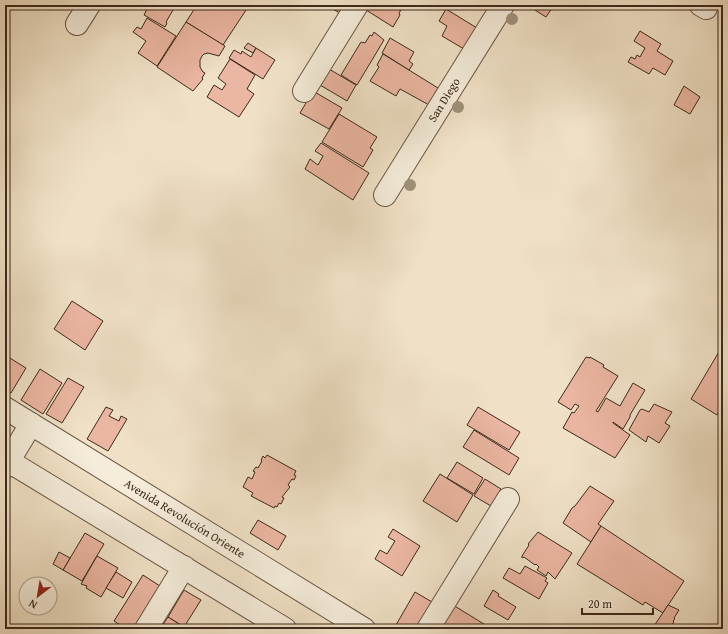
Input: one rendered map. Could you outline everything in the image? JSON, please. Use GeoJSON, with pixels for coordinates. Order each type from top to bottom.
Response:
{"type":"FeatureCollection","features":[{"type":"Feature","properties":{"kind":"street"},"geometry":{"type":"LineString","coordinates":[[77,24],[89,5]]}},
{"type":"Feature","properties":{"kind":"street"},"geometry":{"type":"LineString","coordinates":[[304,91],[357,5]]}},
{"type":"Feature","properties":{"kind":"street","name":"San Diego"},"geometry":{"type":"LineString","coordinates":[[385,196],[503,5]]}},
{"type":"Feature","properties":{"kind":"street","name":"Avenida Revolución Oriente"},"geometry":{"type":"LineString","coordinates":[[5,408],[361,628]]}},
{"type":"Feature","properties":{"kind":"street"},"geometry":{"type":"LineString","coordinates":[[32,424],[6,462],[184,567],[284,629]]}},
{"type":"Feature","properties":{"kind":"street"},"geometry":{"type":"LineString","coordinates":[[428,629],[508,499]]}},
{"type":"Feature","properties":{"kind":"street"},"geometry":{"type":"LineString","coordinates":[[146,629],[184,567]]}},
{"type":"Feature","properties":{"kind":"building"},"geometry":{"type":"Polygon","coordinates":[[[149,5],[176,5],[166,22],[165,27],[144,15],[149,5]]]}},
{"type":"Feature","properties":{"kind":"building"},"geometry":{"type":"Polygon","coordinates":[[[197,5],[238,5],[246,10],[223,45],[186,22],[197,5]]]}},
{"type":"Feature","properties":{"kind":"building"},"geometry":{"type":"Polygon","coordinates":[[[326,5],[349,5],[343,15],[326,5]]]}},
{"type":"Feature","properties":{"kind":"building"},"geometry":{"type":"Polygon","coordinates":[[[365,5],[402,5],[399,10],[401,10],[399,13],[400,15],[393,27],[363,8],[365,5]]]}},
{"type":"Feature","properties":{"kind":"building"},"geometry":{"type":"Polygon","coordinates":[[[527,5],[554,5],[546,17],[527,5]]]}},
{"type":"Feature","properties":{"kind":"building"},"geometry":{"type":"Polygon","coordinates":[[[446,9],[477,28],[464,49],[442,36],[447,26],[439,21],[446,9]]]}},
{"type":"Feature","properties":{"kind":"building"},"geometry":{"type":"Polygon","coordinates":[[[147,18],[176,36],[157,66],[138,53],[146,41],[133,32],[137,27],[141,29],[147,18]]]}},
{"type":"Feature","properties":{"kind":"building"},"geometry":{"type":"Polygon","coordinates":[[[186,22],[225,46],[219,56],[208,53],[202,56],[200,60],[200,67],[205,73],[202,78],[203,79],[193,91],[157,67],[186,22]]]}},
{"type":"Feature","properties":{"kind":"building"},"geometry":{"type":"Polygon","coordinates":[[[640,31],[661,44],[657,51],[673,61],[665,75],[653,68],[649,74],[628,62],[631,57],[635,59],[637,55],[640,57],[645,48],[634,41],[640,31]]]}},
{"type":"Feature","properties":{"kind":"building"},"geometry":{"type":"Polygon","coordinates":[[[374,32],[384,40],[357,85],[341,75],[361,42],[365,43],[374,32]]]}},
{"type":"Feature","properties":{"kind":"building"},"geometry":{"type":"Polygon","coordinates":[[[390,38],[414,52],[409,61],[413,64],[409,70],[382,53],[390,38]]]}},
{"type":"Feature","properties":{"kind":"building"},"geometry":{"type":"Polygon","coordinates":[[[248,43],[256,48],[253,53],[244,48],[248,43]]]}},
{"type":"Feature","properties":{"kind":"building"},"geometry":{"type":"Polygon","coordinates":[[[256,48],[275,60],[263,79],[229,58],[234,50],[241,54],[242,51],[251,57],[256,48]]]}},
{"type":"Feature","properties":{"kind":"building"},"geometry":{"type":"Polygon","coordinates":[[[383,54],[438,88],[429,105],[400,89],[396,96],[370,81],[379,67],[377,65],[383,54]]]}},
{"type":"Feature","properties":{"kind":"building"},"geometry":{"type":"Polygon","coordinates":[[[230,59],[255,75],[247,89],[254,94],[239,117],[207,97],[214,85],[222,90],[226,84],[218,78],[230,59]]]}},
{"type":"Feature","properties":{"kind":"building"},"geometry":{"type":"Polygon","coordinates":[[[329,69],[356,85],[347,101],[320,85],[329,69]]]}},
{"type":"Feature","properties":{"kind":"building"},"geometry":{"type":"Polygon","coordinates":[[[684,86],[700,97],[690,114],[674,105],[684,86]]]}},
{"type":"Feature","properties":{"kind":"building"},"geometry":{"type":"Polygon","coordinates":[[[313,91],[342,108],[329,129],[300,113],[313,91]]]}},
{"type":"Feature","properties":{"kind":"building"},"geometry":{"type":"Polygon","coordinates":[[[339,114],[377,137],[370,148],[373,150],[363,167],[322,142],[339,114]]]}},
{"type":"Feature","properties":{"kind":"building"},"geometry":{"type":"Polygon","coordinates":[[[321,143],[369,173],[353,200],[305,169],[310,159],[318,165],[323,156],[315,151],[321,143]]]}},
{"type":"Feature","properties":{"kind":"building"},"geometry":{"type":"Polygon","coordinates":[[[72,301],[103,321],[85,350],[54,329],[72,301]]]}},
{"type":"Feature","properties":{"kind":"building"},"geometry":{"type":"Polygon","coordinates":[[[723,345],[723,374],[719,381],[723,383],[723,405],[717,415],[691,399],[723,345]]]}},
{"type":"Feature","properties":{"kind":"building"},"geometry":{"type":"Polygon","coordinates":[[[5,355],[26,368],[11,393],[5,389],[5,355]]]}},
{"type":"Feature","properties":{"kind":"building"},"geometry":{"type":"Polygon","coordinates":[[[586,357],[590,357],[604,365],[603,367],[618,376],[596,411],[598,412],[606,398],[620,406],[633,383],[645,390],[623,429],[613,422],[630,435],[615,458],[563,428],[572,412],[574,413],[579,406],[575,404],[571,410],[558,402],[586,357]]]}},
{"type":"Feature","properties":{"kind":"building"},"geometry":{"type":"Polygon","coordinates":[[[40,369],[62,383],[43,414],[21,400],[40,369]]]}},
{"type":"Feature","properties":{"kind":"building"},"geometry":{"type":"Polygon","coordinates":[[[68,378],[84,387],[62,423],[46,414],[68,378]]]}},
{"type":"Feature","properties":{"kind":"building"},"geometry":{"type":"Polygon","coordinates":[[[654,404],[672,412],[665,423],[670,426],[659,443],[648,436],[646,442],[629,430],[640,410],[642,409],[649,412],[654,404]]]}},
{"type":"Feature","properties":{"kind":"building"},"geometry":{"type":"Polygon","coordinates":[[[106,407],[113,410],[109,416],[119,421],[121,416],[127,419],[108,451],[87,439],[106,407]]]}},
{"type":"Feature","properties":{"kind":"building"},"geometry":{"type":"Polygon","coordinates":[[[478,407],[520,432],[509,450],[467,425],[478,407]]]}},
{"type":"Feature","properties":{"kind":"building"},"geometry":{"type":"Polygon","coordinates":[[[474,430],[519,458],[509,475],[463,447],[474,430]]]}},
{"type":"Feature","properties":{"kind":"building"},"geometry":{"type":"Polygon","coordinates":[[[267,455],[296,471],[294,475],[296,476],[288,485],[290,487],[282,497],[284,498],[281,504],[279,503],[277,507],[275,506],[274,508],[251,496],[253,493],[243,487],[248,477],[252,479],[255,472],[253,471],[256,467],[258,468],[263,456],[265,458],[267,455]]]}},
{"type":"Feature","properties":{"kind":"building"},"geometry":{"type":"Polygon","coordinates":[[[457,462],[483,478],[474,494],[447,478],[457,462]]]}},
{"type":"Feature","properties":{"kind":"building"},"geometry":{"type":"Polygon","coordinates":[[[440,474],[473,495],[457,522],[423,501],[440,474]]]}},
{"type":"Feature","properties":{"kind":"building"},"geometry":{"type":"Polygon","coordinates":[[[485,479],[501,489],[491,506],[474,496],[485,479]]]}},
{"type":"Feature","properties":{"kind":"building"},"geometry":{"type":"Polygon","coordinates":[[[590,486],[614,501],[598,524],[601,526],[591,542],[563,523],[572,508],[590,486]]]}},
{"type":"Feature","properties":{"kind":"building"},"geometry":{"type":"Polygon","coordinates":[[[258,520],[286,536],[278,550],[250,533],[258,520]]]}},
{"type":"Feature","properties":{"kind":"building"},"geometry":{"type":"Polygon","coordinates":[[[601,526],[684,581],[663,613],[645,602],[643,605],[577,564],[601,526]]]}},
{"type":"Feature","properties":{"kind":"building"},"geometry":{"type":"Polygon","coordinates":[[[393,529],[420,546],[402,576],[375,559],[380,550],[387,554],[395,541],[388,537],[393,529]]]}},
{"type":"Feature","properties":{"kind":"building"},"geometry":{"type":"Polygon","coordinates":[[[538,532],[572,553],[555,579],[548,572],[546,576],[537,570],[539,567],[536,564],[535,565],[524,557],[522,558],[529,545],[528,544],[538,532]]]}},
{"type":"Feature","properties":{"kind":"building"},"geometry":{"type":"Polygon","coordinates":[[[85,533],[104,544],[82,581],[63,570],[85,533]]]}},
{"type":"Feature","properties":{"kind":"building"},"geometry":{"type":"Polygon","coordinates":[[[59,552],[70,558],[63,570],[53,564],[59,552]]]}},
{"type":"Feature","properties":{"kind":"building"},"geometry":{"type":"Polygon","coordinates":[[[97,556],[118,568],[101,597],[86,588],[87,586],[81,584],[97,556]]]}},
{"type":"Feature","properties":{"kind":"building"},"geometry":{"type":"Polygon","coordinates":[[[525,566],[547,578],[545,581],[548,583],[539,599],[503,578],[509,568],[520,574],[525,566]]]}},
{"type":"Feature","properties":{"kind":"building"},"geometry":{"type":"Polygon","coordinates":[[[116,572],[132,582],[123,598],[106,588],[116,572]]]}},
{"type":"Feature","properties":{"kind":"building"},"geometry":{"type":"Polygon","coordinates":[[[143,575],[163,588],[137,629],[126,629],[114,621],[143,575]]]}},
{"type":"Feature","properties":{"kind":"building"},"geometry":{"type":"Polygon","coordinates":[[[184,590],[201,600],[184,627],[168,617],[184,590]]]}},
{"type":"Feature","properties":{"kind":"building"},"geometry":{"type":"Polygon","coordinates":[[[493,590],[499,594],[498,596],[516,607],[508,620],[484,606],[493,590]]]}},
{"type":"Feature","properties":{"kind":"building"},"geometry":{"type":"Polygon","coordinates":[[[415,592],[432,602],[415,629],[403,629],[396,625],[415,592]]]}},
{"type":"Feature","properties":{"kind":"building"},"geometry":{"type":"Polygon","coordinates":[[[453,605],[492,629],[451,629],[442,624],[453,605]]]}},
{"type":"Feature","properties":{"kind":"building"},"geometry":{"type":"Polygon","coordinates":[[[668,605],[679,610],[674,618],[674,622],[668,629],[652,629],[668,605]]]}},
{"type":"Feature","properties":{"kind":"building"},"geometry":{"type":"Polygon","coordinates":[[[168,617],[184,627],[184,629],[160,629],[168,617]]]}}]}
